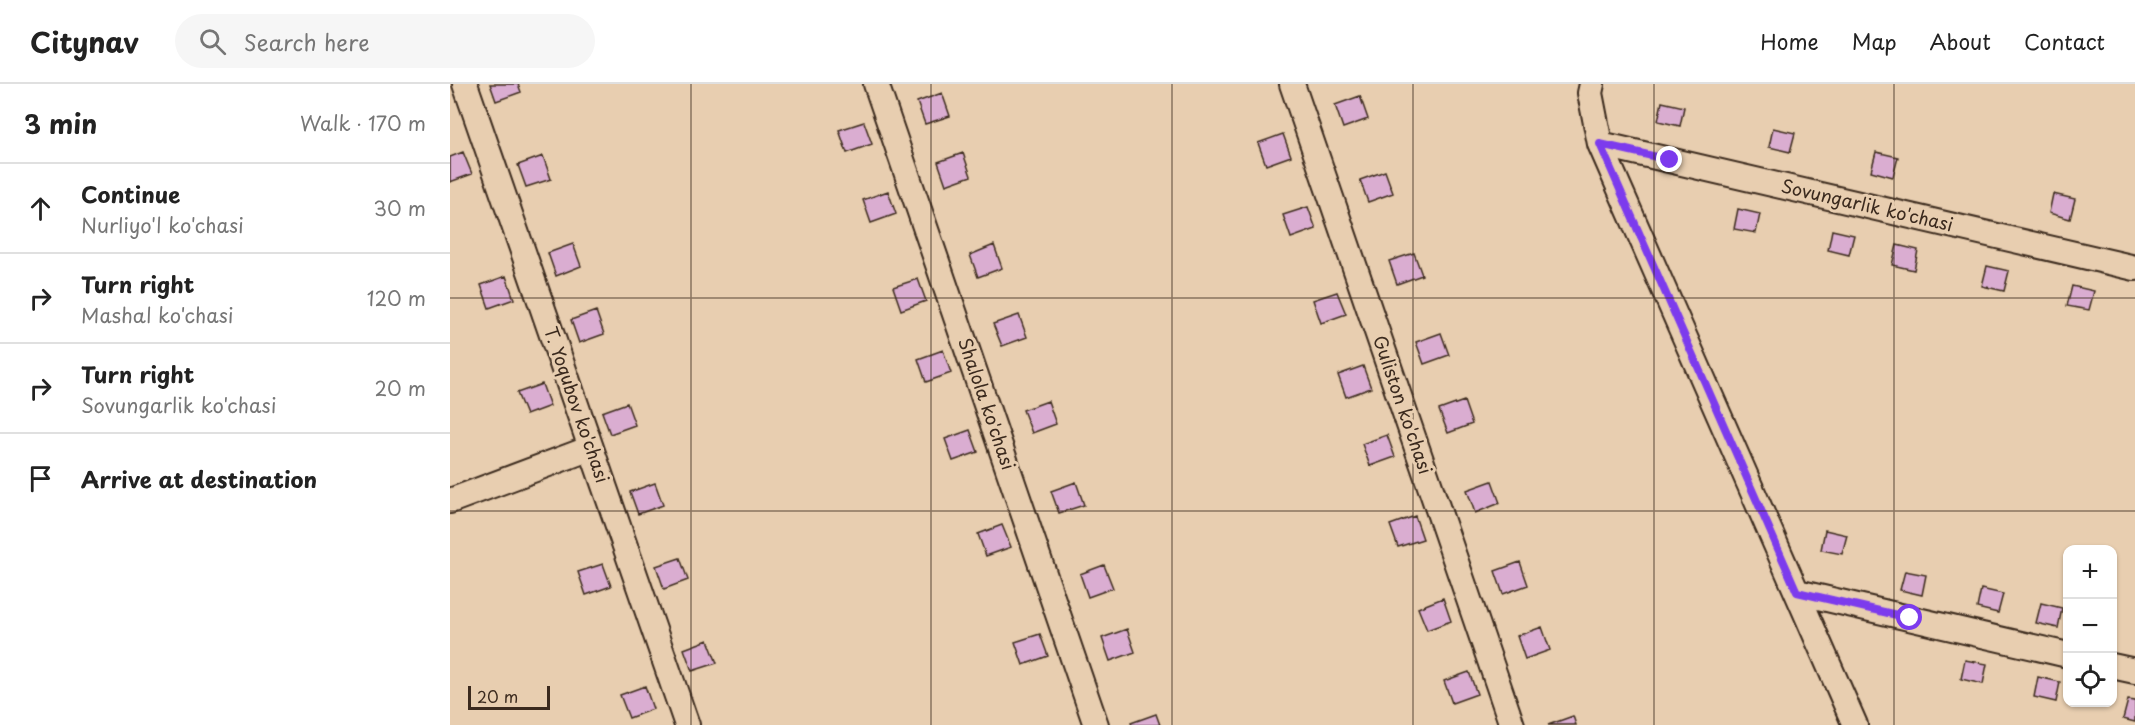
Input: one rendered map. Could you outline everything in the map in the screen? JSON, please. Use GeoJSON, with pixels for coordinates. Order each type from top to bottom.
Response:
{"type":"FeatureCollection","features":[{"type":"Feature","properties":{"kind":"street","name":"T. Yoqubov ko'chasi"},"geometry":{"type":"LineString","coordinates":[[465,84],[687,725]]}},
{"type":"Feature","properties":{"kind":"street","name":"Shalola ko'chasi"},"geometry":{"type":"LineString","coordinates":[[876,84],[1096,725]]}},
{"type":"Feature","properties":{"kind":"street","name":"Guliston ko'chasi"},"geometry":{"type":"LineString","coordinates":[[1292,84],[1512,725]]}},
{"type":"Feature","properties":{"kind":"street"},"geometry":{"type":"LineString","coordinates":[[1592,84],[1590,93],[1600,144],[1855,725]]}},
{"type":"Feature","properties":{"kind":"street","name":"Sovungarlik ko'chasi"},"geometry":{"type":"LineString","coordinates":[[1600,144],[2135,268]]}},
{"type":"Feature","properties":{"kind":"street"},"geometry":{"type":"LineString","coordinates":[[450,501],[591,448]]}},
{"type":"Feature","properties":{"kind":"street"},"geometry":{"type":"LineString","coordinates":[[1797,592],[2063,654]]}},
{"type":"Feature","properties":{"kind":"street"},"geometry":{"type":"LineString","coordinates":[[2117,667],[2135,671]]}},
{"type":"Feature","properties":{"kind":"building"},"geometry":{"type":"Polygon","coordinates":[[[490,84],[518,84],[521,92],[496,101],[490,84]]]}},
{"type":"Feature","properties":{"kind":"building"},"geometry":{"type":"Polygon","coordinates":[[[942,93],[950,116],[925,124],[917,102],[942,93]]]}},
{"type":"Feature","properties":{"kind":"building"},"geometry":{"type":"Polygon","coordinates":[[[1360,96],[1368,119],[1343,128],[1335,105],[1360,96]]]}},
{"type":"Feature","properties":{"kind":"building"},"geometry":{"type":"Polygon","coordinates":[[[1662,102],[1684,107],[1680,126],[1658,121],[1662,102]]]}},
{"type":"Feature","properties":{"kind":"building"},"geometry":{"type":"Polygon","coordinates":[[[864,122],[872,144],[847,153],[839,130],[864,122]]]}},
{"type":"Feature","properties":{"kind":"building"},"geometry":{"type":"Polygon","coordinates":[[[1773,128],[1795,133],[1790,152],[1769,147],[1773,128]]]}},
{"type":"Feature","properties":{"kind":"building"},"geometry":{"type":"Polygon","coordinates":[[[1283,134],[1291,156],[1266,165],[1258,143],[1283,134]]]}},
{"type":"Feature","properties":{"kind":"building"},"geometry":{"type":"Polygon","coordinates":[[[463,152],[472,174],[450,182],[450,157],[463,152]]]}},
{"type":"Feature","properties":{"kind":"building"},"geometry":{"type":"Polygon","coordinates":[[[1876,152],[1898,157],[1893,177],[1871,171],[1876,152]]]}},
{"type":"Feature","properties":{"kind":"building"},"geometry":{"type":"Polygon","coordinates":[[[963,153],[971,176],[946,185],[938,162],[963,153]]]}},
{"type":"Feature","properties":{"kind":"building"},"geometry":{"type":"Polygon","coordinates":[[[543,156],[551,179],[526,187],[518,165],[543,156]]]}},
{"type":"Feature","properties":{"kind":"building"},"geometry":{"type":"Polygon","coordinates":[[[1385,171],[1393,193],[1368,202],[1360,180],[1385,171]]]}},
{"type":"Feature","properties":{"kind":"building"},"geometry":{"type":"Polygon","coordinates":[[[888,191],[896,214],[871,223],[863,200],[888,191]]]}},
{"type":"Feature","properties":{"kind":"building"},"geometry":{"type":"Polygon","coordinates":[[[2053,194],[2075,199],[2070,219],[2049,213],[2053,194]]]}},
{"type":"Feature","properties":{"kind":"building"},"geometry":{"type":"Polygon","coordinates":[[[1308,207],[1316,229],[1291,238],[1283,215],[1308,207]]]}},
{"type":"Feature","properties":{"kind":"building"},"geometry":{"type":"Polygon","coordinates":[[[1738,209],[1760,214],[1756,233],[1734,229],[1738,209]]]}},
{"type":"Feature","properties":{"kind":"building"},"geometry":{"type":"Polygon","coordinates":[[[1832,230],[1854,235],[1849,255],[1828,250],[1832,230]]]}},
{"type":"Feature","properties":{"kind":"building"},"geometry":{"type":"Polygon","coordinates":[[[573,244],[581,266],[556,276],[548,253],[573,244]]]}},
{"type":"Feature","properties":{"kind":"building"},"geometry":{"type":"Polygon","coordinates":[[[994,245],[1002,268],[978,277],[970,255],[994,245]]]}},
{"type":"Feature","properties":{"kind":"building"},"geometry":{"type":"Polygon","coordinates":[[[1897,245],[1918,250],[1914,270],[1892,265],[1897,245]]]}},
{"type":"Feature","properties":{"kind":"building"},"geometry":{"type":"Polygon","coordinates":[[[1414,253],[1422,275],[1397,284],[1389,261],[1414,253]]]}},
{"type":"Feature","properties":{"kind":"building"},"geometry":{"type":"Polygon","coordinates":[[[1987,266],[2009,271],[2004,291],[1982,286],[1987,266]]]}},
{"type":"Feature","properties":{"kind":"building"},"geometry":{"type":"Polygon","coordinates":[[[506,276],[514,299],[489,308],[481,285],[506,276]]]}},
{"type":"Feature","properties":{"kind":"building"},"geometry":{"type":"Polygon","coordinates":[[[918,279],[926,301],[901,310],[893,287],[918,279]]]}},
{"type":"Feature","properties":{"kind":"building"},"geometry":{"type":"Polygon","coordinates":[[[2072,286],[2094,291],[2089,310],[2067,306],[2072,286]]]}},
{"type":"Feature","properties":{"kind":"building"},"geometry":{"type":"Polygon","coordinates":[[[1337,292],[1346,314],[1321,323],[1313,300],[1337,292]]]}},
{"type":"Feature","properties":{"kind":"building"},"geometry":{"type":"Polygon","coordinates":[[[596,311],[604,334],[579,343],[571,320],[596,311]]]}},
{"type":"Feature","properties":{"kind":"building"},"geometry":{"type":"Polygon","coordinates":[[[1019,315],[1027,337],[1002,346],[993,324],[1019,315]]]}},
{"type":"Feature","properties":{"kind":"building"},"geometry":{"type":"Polygon","coordinates":[[[1441,333],[1449,355],[1424,364],[1416,342],[1441,333]]]}},
{"type":"Feature","properties":{"kind":"building"},"geometry":{"type":"Polygon","coordinates":[[[943,350],[951,373],[926,382],[918,359],[943,350]]]}},
{"type":"Feature","properties":{"kind":"building"},"geometry":{"type":"Polygon","coordinates":[[[1363,366],[1371,388],[1346,397],[1338,375],[1363,366]]]}},
{"type":"Feature","properties":{"kind":"building"},"geometry":{"type":"Polygon","coordinates":[[[542,384],[550,406],[526,415],[517,393],[542,384]]]}},
{"type":"Feature","properties":{"kind":"building"},"geometry":{"type":"Polygon","coordinates":[[[1048,401],[1056,424],[1032,433],[1023,410],[1048,401]]]}},
{"type":"Feature","properties":{"kind":"building"},"geometry":{"type":"Polygon","coordinates":[[[1464,401],[1472,424],[1448,433],[1439,410],[1464,401]]]}},
{"type":"Feature","properties":{"kind":"building"},"geometry":{"type":"Polygon","coordinates":[[[627,403],[635,425],[610,434],[602,412],[627,403]]]}},
{"type":"Feature","properties":{"kind":"building"},"geometry":{"type":"Polygon","coordinates":[[[970,430],[978,452],[953,461],[945,439],[970,430]]]}},
{"type":"Feature","properties":{"kind":"building"},"geometry":{"type":"Polygon","coordinates":[[[1387,435],[1395,457],[1370,466],[1362,444],[1387,435]]]}},
{"type":"Feature","properties":{"kind":"building"},"geometry":{"type":"Polygon","coordinates":[[[1492,481],[1500,503],[1475,513],[1467,490],[1492,481]]]}},
{"type":"Feature","properties":{"kind":"building"},"geometry":{"type":"Polygon","coordinates":[[[1076,482],[1084,505],[1059,513],[1051,491],[1076,482]]]}},
{"type":"Feature","properties":{"kind":"building"},"geometry":{"type":"Polygon","coordinates":[[[655,483],[663,505],[638,514],[630,492],[655,483]]]}},
{"type":"Feature","properties":{"kind":"building"},"geometry":{"type":"Polygon","coordinates":[[[1415,516],[1423,539],[1398,547],[1390,525],[1415,516]]]}},
{"type":"Feature","properties":{"kind":"building"},"geometry":{"type":"Polygon","coordinates":[[[1002,525],[1011,547],[986,556],[978,534],[1002,525]]]}},
{"type":"Feature","properties":{"kind":"building"},"geometry":{"type":"Polygon","coordinates":[[[1825,530],[1847,535],[1842,554],[1821,550],[1825,530]]]}},
{"type":"Feature","properties":{"kind":"building"},"geometry":{"type":"Polygon","coordinates":[[[680,558],[688,580],[664,589],[656,566],[680,558]]]}},
{"type":"Feature","properties":{"kind":"building"},"geometry":{"type":"Polygon","coordinates":[[[1520,562],[1528,585],[1503,594],[1495,571],[1520,562]]]}},
{"type":"Feature","properties":{"kind":"building"},"geometry":{"type":"Polygon","coordinates":[[[603,564],[611,586],[586,595],[578,572],[603,564]]]}},
{"type":"Feature","properties":{"kind":"building"},"geometry":{"type":"Polygon","coordinates":[[[1104,565],[1113,588],[1088,597],[1080,574],[1104,565]]]}},
{"type":"Feature","properties":{"kind":"building"},"geometry":{"type":"Polygon","coordinates":[[[1905,571],[1926,575],[1922,595],[1900,590],[1905,571]]]}},
{"type":"Feature","properties":{"kind":"building"},"geometry":{"type":"Polygon","coordinates":[[[1981,589],[2003,594],[1998,613],[1977,608],[1981,589]]]}},
{"type":"Feature","properties":{"kind":"building"},"geometry":{"type":"Polygon","coordinates":[[[1443,598],[1451,621],[1427,630],[1418,608],[1443,598]]]}},
{"type":"Feature","properties":{"kind":"building"},"geometry":{"type":"Polygon","coordinates":[[[2041,603],[2062,608],[2058,628],[2036,623],[2041,603]]]}},
{"type":"Feature","properties":{"kind":"building"},"geometry":{"type":"Polygon","coordinates":[[[1542,627],[1550,650],[1525,659],[1517,636],[1542,627]]]}},
{"type":"Feature","properties":{"kind":"building"},"geometry":{"type":"Polygon","coordinates":[[[1127,629],[1135,652],[1110,661],[1102,638],[1127,629]]]}},
{"type":"Feature","properties":{"kind":"building"},"geometry":{"type":"Polygon","coordinates":[[[1040,634],[1048,656],[1023,665],[1015,642],[1040,634]]]}},
{"type":"Feature","properties":{"kind":"building"},"geometry":{"type":"Polygon","coordinates":[[[708,640],[717,663],[692,671],[684,649],[708,640]]]}},
{"type":"Feature","properties":{"kind":"building"},"geometry":{"type":"Polygon","coordinates":[[[1965,660],[1987,664],[1983,684],[1961,679],[1965,660]]]}},
{"type":"Feature","properties":{"kind":"building"},"geometry":{"type":"Polygon","coordinates":[[[1469,672],[1477,694],[1452,703],[1444,681],[1469,672]]]}},
{"type":"Feature","properties":{"kind":"building"},"geometry":{"type":"Polygon","coordinates":[[[2038,677],[2060,682],[2056,702],[2034,697],[2038,677]]]}},
{"type":"Feature","properties":{"kind":"building"},"geometry":{"type":"Polygon","coordinates":[[[645,686],[653,709],[629,718],[620,695],[645,686]]]}},
{"type":"Feature","properties":{"kind":"building"},"geometry":{"type":"Polygon","coordinates":[[[2128,700],[2135,701],[2135,722],[2123,719],[2128,700]]]}},
{"type":"Feature","properties":{"kind":"building"},"geometry":{"type":"Polygon","coordinates":[[[1156,714],[1160,725],[1132,725],[1131,723],[1156,714]]]}},
{"type":"Feature","properties":{"kind":"building"},"geometry":{"type":"Polygon","coordinates":[[[1573,716],[1576,725],[1548,725],[1573,716]]]}},
{"type":"Feature","properties":{"kind":"route"},"geometry":{"type":"LineString","coordinates":[[1670,160],[1600,144],[1797,592],[1910,618]]}}]}
